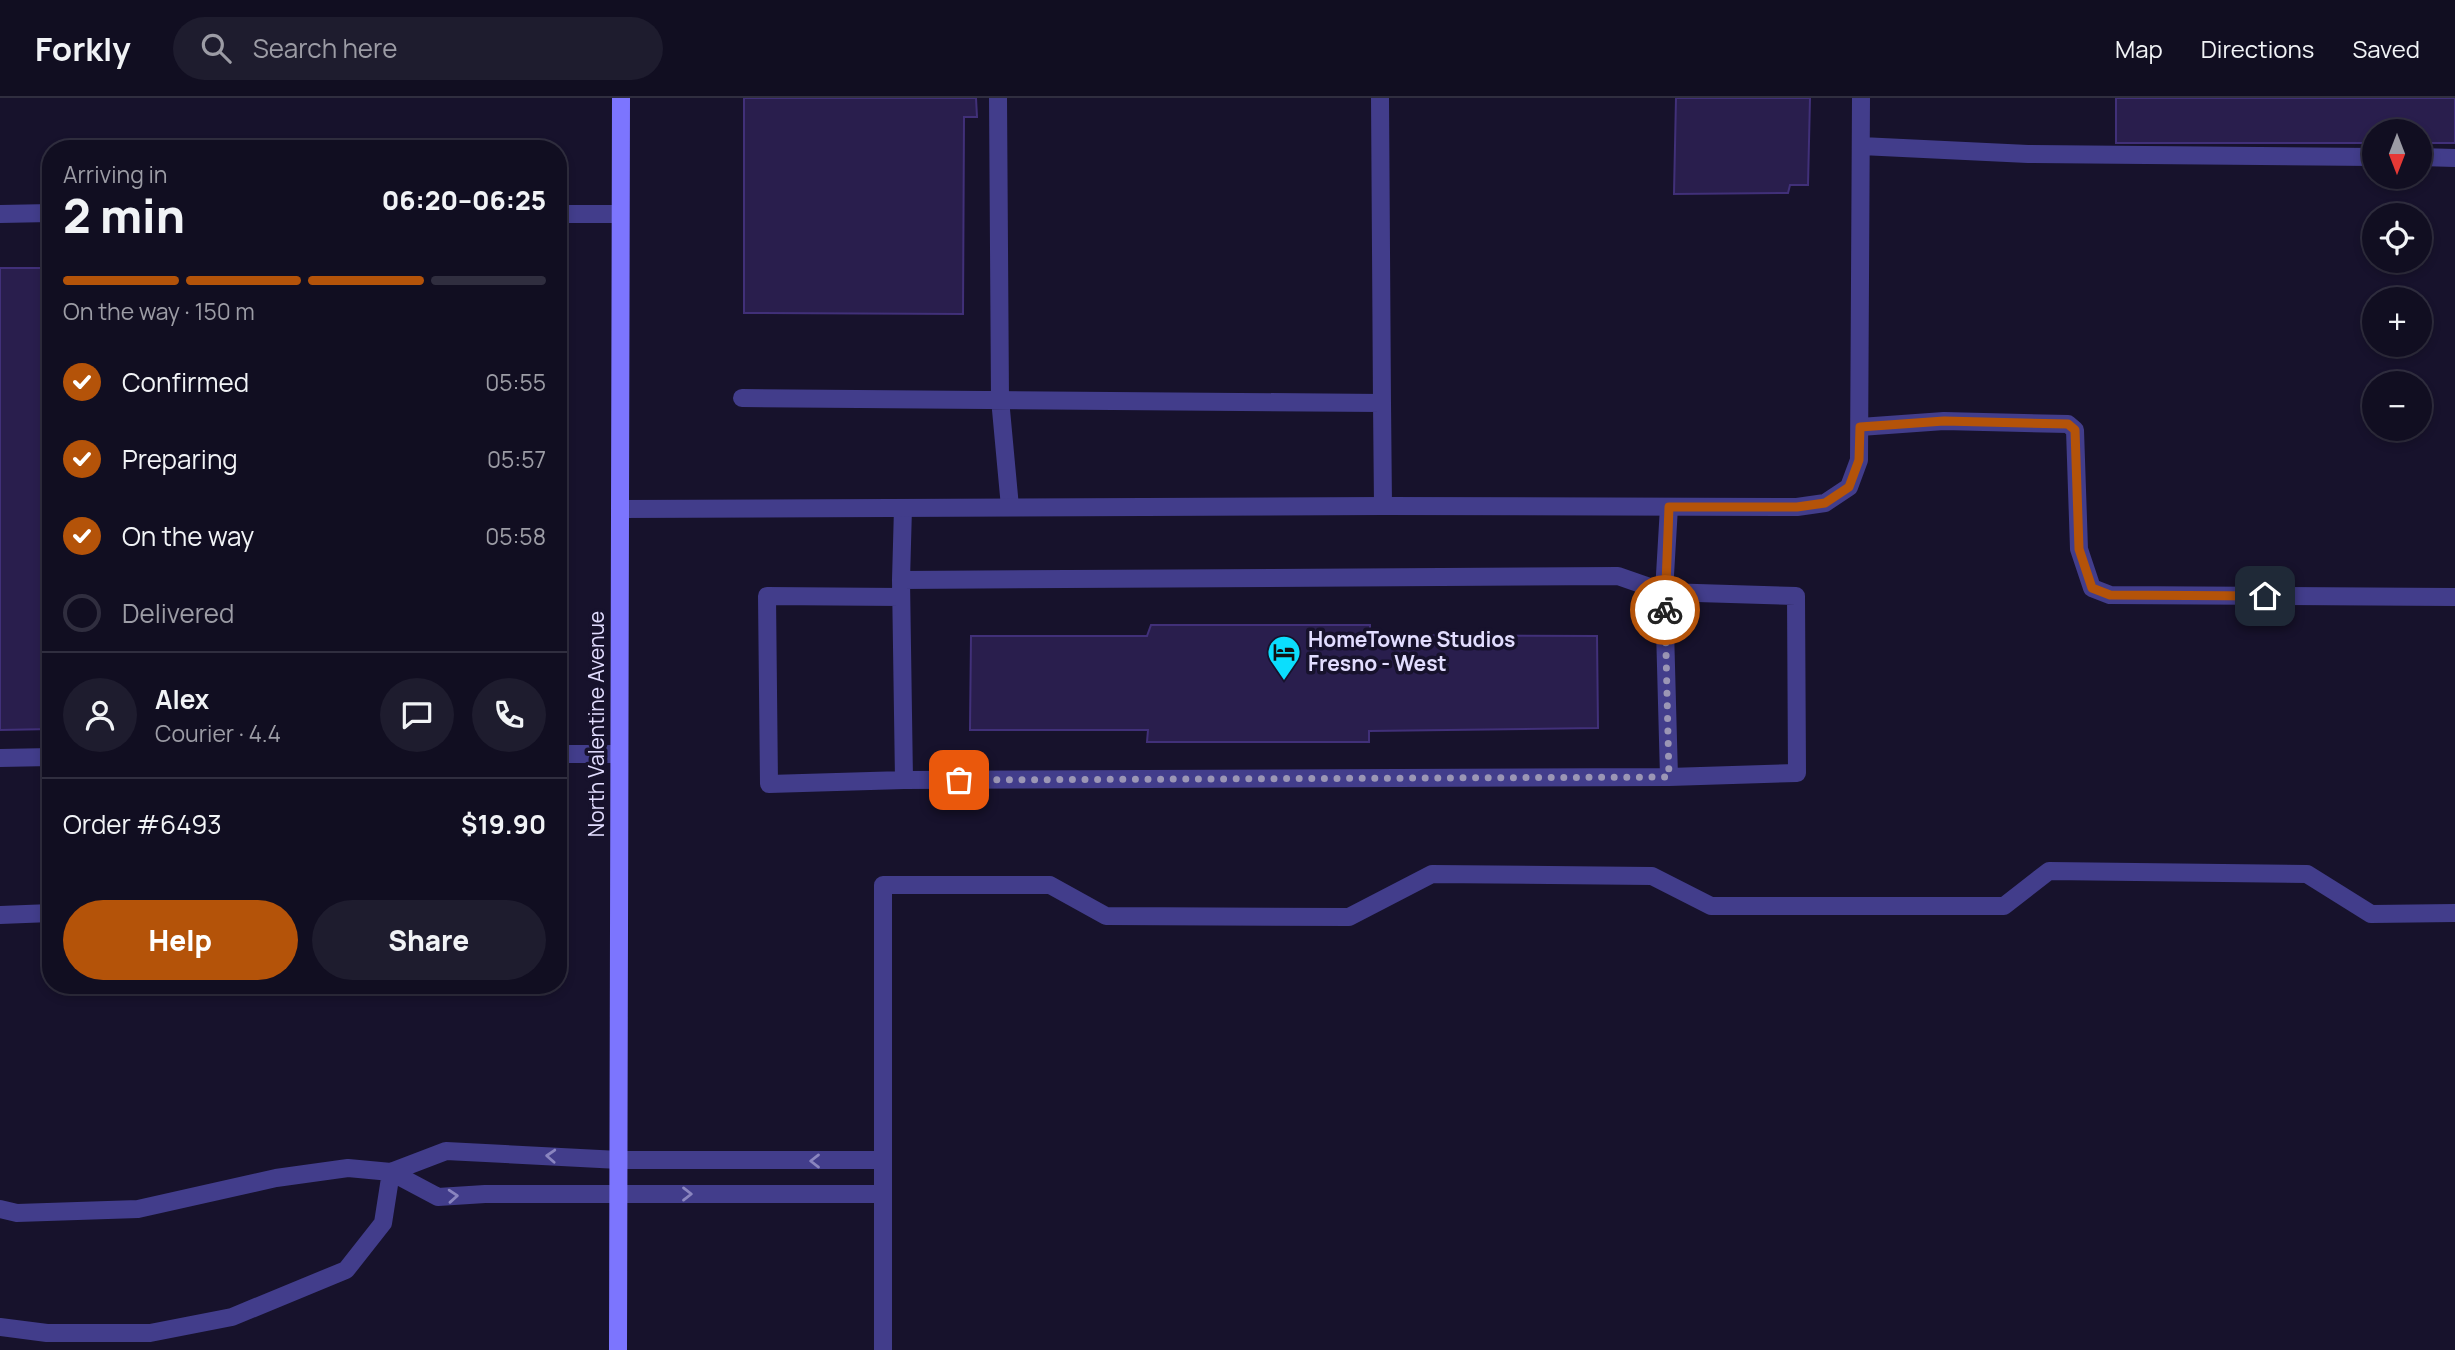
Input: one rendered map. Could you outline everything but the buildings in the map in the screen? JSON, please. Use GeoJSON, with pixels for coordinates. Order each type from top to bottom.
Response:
{"type":"FeatureCollection","features":[{"type":"Feature","properties":{"kind":"street","name":"North Valentine Avenue"},"geometry":{"type":"LineString","coordinates":[[618,1350],[621,98]]}},
{"type":"Feature","properties":{"kind":"street"},"geometry":{"type":"LineString","coordinates":[[998,98],[1000,399],[1010,507]]}},
{"type":"Feature","properties":{"kind":"street"},"geometry":{"type":"LineString","coordinates":[[1380,98],[1383,506]]}},
{"type":"Feature","properties":{"kind":"street"},"geometry":{"type":"LineString","coordinates":[[621,509],[1797,507],[1825,503],[1849,487],[1859,460],[1860,98]]}},
{"type":"Feature","properties":{"kind":"street"},"geometry":{"type":"LineString","coordinates":[[1861,146],[2028,154],[2362,157]]}},
{"type":"Feature","properties":{"kind":"street"},"geometry":{"type":"LineString","coordinates":[[2432,157],[2455,158]]}},
{"type":"Feature","properties":{"kind":"street"},"geometry":{"type":"LineString","coordinates":[[0,214],[42,213]]}},
{"type":"Feature","properties":{"kind":"street"},"geometry":{"type":"LineString","coordinates":[[567,214],[621,214]]}},
{"type":"Feature","properties":{"kind":"street"},"geometry":{"type":"LineString","coordinates":[[741,398],[1382,403]]}},
{"type":"Feature","properties":{"kind":"street"},"geometry":{"type":"LineString","coordinates":[[1860,427],[1944,421],[2068,424],[2075,430],[2079,549],[2092,588],[2110,595],[2455,597]]}},
{"type":"Feature","properties":{"kind":"street"},"geometry":{"type":"LineString","coordinates":[[1669,507],[1664,592],[1669,777]]}},
{"type":"Feature","properties":{"kind":"street"},"geometry":{"type":"LineString","coordinates":[[903,508],[901,588],[904,780]]}},
{"type":"Feature","properties":{"kind":"street"},"geometry":{"type":"LineString","coordinates":[[1618,576],[1664,592],[1796,596],[1797,773],[1669,777],[904,780],[769,784],[767,596],[901,588],[1618,576]]}},
{"type":"Feature","properties":{"kind":"street"},"geometry":{"type":"LineString","coordinates":[[567,754],[619,754]]}},
{"type":"Feature","properties":{"kind":"street"},"geometry":{"type":"LineString","coordinates":[[0,758],[42,757]]}},
{"type":"Feature","properties":{"kind":"street"},"geometry":{"type":"LineString","coordinates":[[883,1350],[883,885],[1050,885],[1106,916],[1349,917],[1432,874],[1652,876],[1710,906],[2004,906],[2049,871],[2307,874],[2371,914],[2455,913]]}},
{"type":"Feature","properties":{"kind":"street"},"geometry":{"type":"LineString","coordinates":[[0,915],[42,913]]}},
{"type":"Feature","properties":{"kind":"street"},"geometry":{"type":"LineString","coordinates":[[391,1172],[446,1152],[619,1160],[883,1160]]}},
{"type":"Feature","properties":{"kind":"street"},"geometry":{"type":"LineString","coordinates":[[0,1209],[17,1213],[138,1209],[288,1176],[348,1168],[391,1172],[438,1197],[485,1194],[883,1194]]}},
{"type":"Feature","properties":{"kind":"street"},"geometry":{"type":"LineString","coordinates":[[0,1327],[47,1333],[150,1333],[232,1317],[346,1270],[383,1223],[391,1172]]}},
{"type":"Feature","properties":{"kind":"way so far"},"geometry":{"type":"LineString","coordinates":[[959,780],[1669,777],[1665,610]]}},
{"type":"Feature","properties":{"kind":"place","name":"HomeTowne Studios Fresno - West"},"geometry":{"type":"Point","coordinates":[1284,682]}},
{"type":"Feature","properties":{"kind":"route"},"geometry":{"type":"LineString","coordinates":[[1665,610],[1669,507],[1797,507],[1825,503],[1849,487],[1859,460],[1860,427],[1944,421],[2068,424],[2075,430],[2079,549],[2092,588],[2110,595],[2265,596]]}}]}
